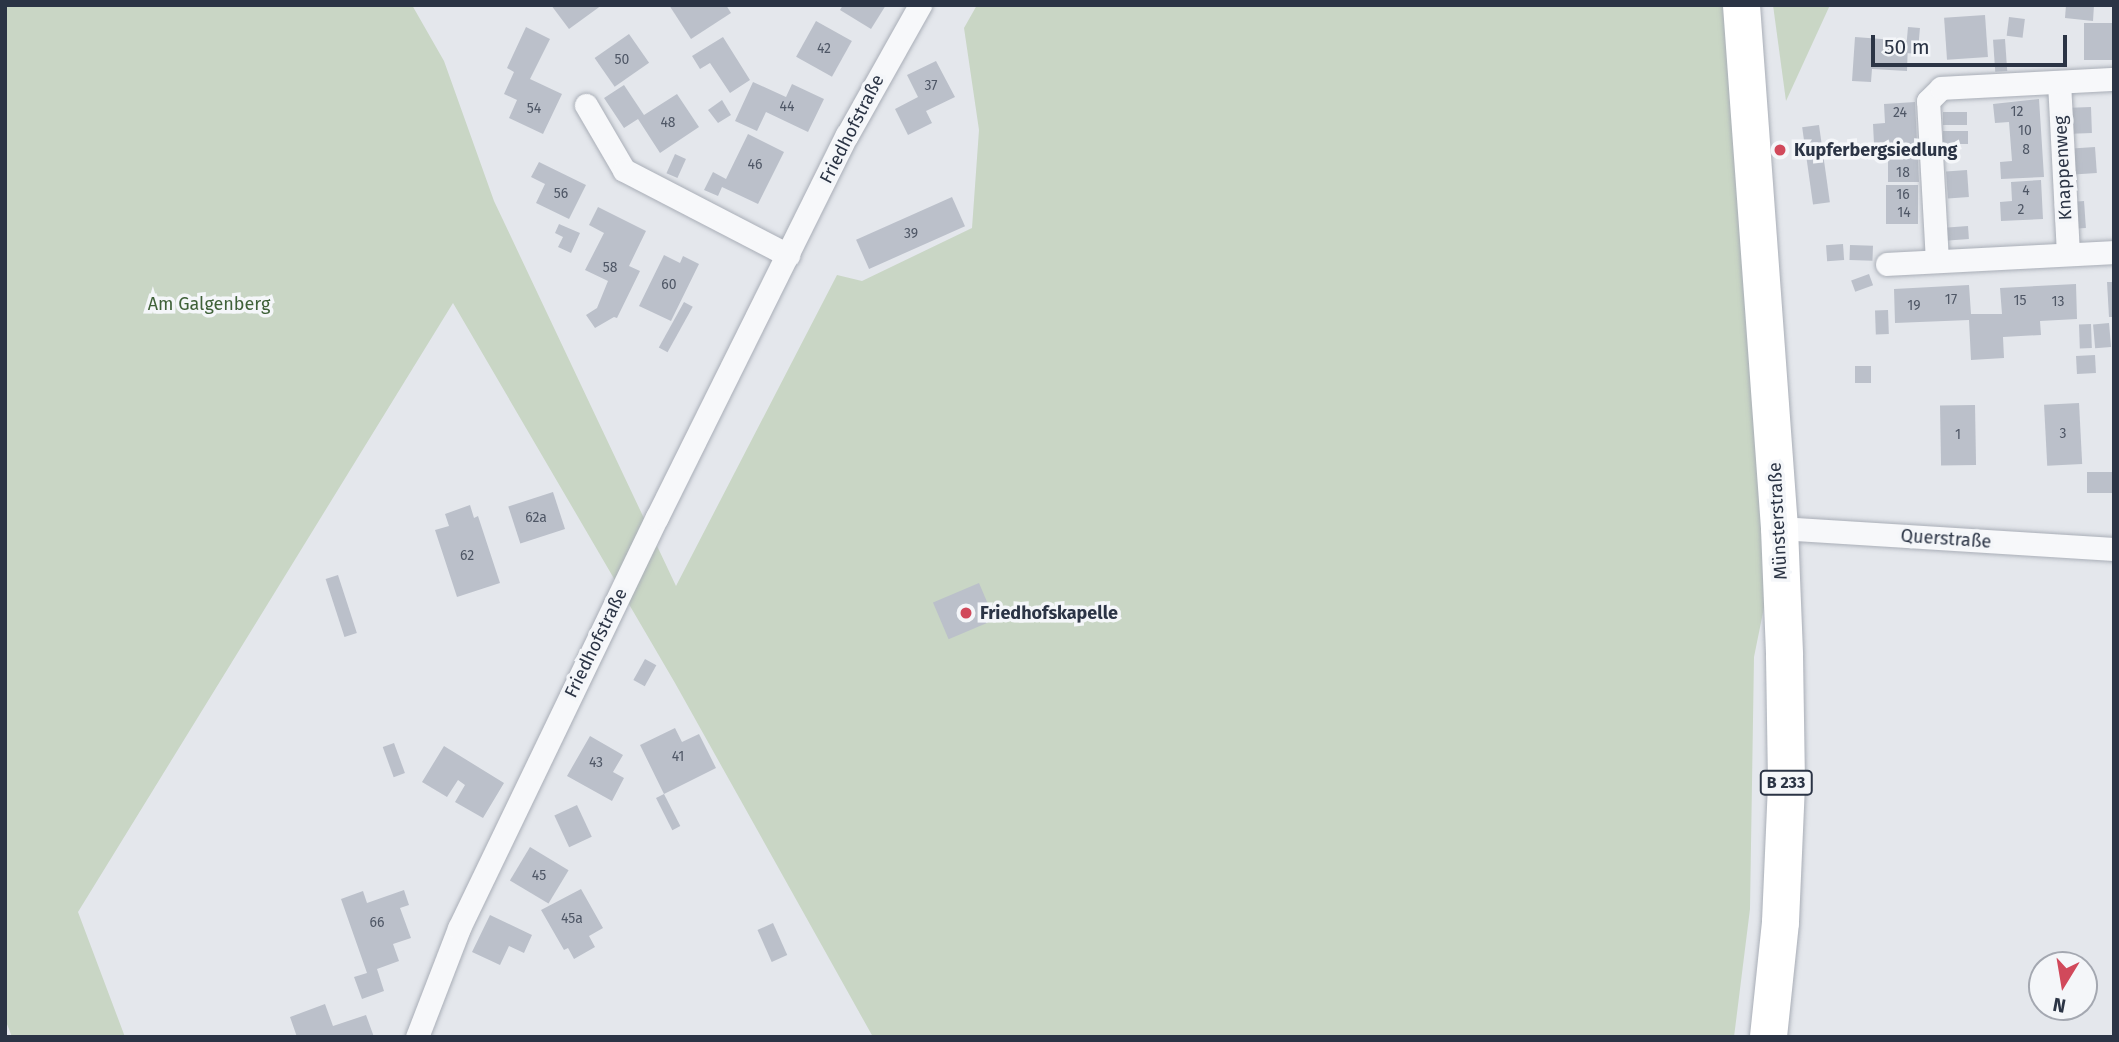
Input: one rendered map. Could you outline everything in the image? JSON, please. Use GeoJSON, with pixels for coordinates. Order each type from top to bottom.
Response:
{"type":"FeatureCollection","features":[{"type":"Feature","properties":{"kind":"main road","name":"Münsterstraße"},"geometry":{"type":"LineString","coordinates":[[1741,5],[1779,528],[1786,784],[1780,922],[1768,1037]]}},
{"type":"Feature","properties":{"kind":"street","name":"Friedhofstraße"},"geometry":{"type":"LineString","coordinates":[[417,1037],[459,928],[637,558],[877,79],[920,5]]}},
{"type":"Feature","properties":{"kind":"street"},"geometry":{"type":"LineString","coordinates":[[1937,261],[1928,101],[1941,88],[2114,79]]}},
{"type":"Feature","properties":{"kind":"street","name":"Knappenweg"},"geometry":{"type":"LineString","coordinates":[[2059,82],[2068,254]]}},
{"type":"Feature","properties":{"kind":"street"},"geometry":{"type":"LineString","coordinates":[[586,105],[624,170],[788,255]]}},
{"type":"Feature","properties":{"kind":"street"},"geometry":{"type":"LineString","coordinates":[[1886,264],[2114,252]]}},
{"type":"Feature","properties":{"kind":"street","name":"Querstraße"},"geometry":{"type":"LineString","coordinates":[[1779,528],[2114,549]]}},
{"type":"Feature","properties":{"kind":"green space","name":"Am Galgenberg"},"geometry":{"type":"Polygon","coordinates":[[[5,5],[412,5],[444,61],[494,201],[676,586],[837,275],[862,281],[972,228],[979,130],[964,28],[977,5],[1736,5],[1777,543],[1754,657],[1750,909],[1734,1037],[873,1037],[675,683],[453,303],[78,912],[125,1037],[12,1037],[5,1019],[5,5]]]}},
{"type":"Feature","properties":{"kind":"green space"},"geometry":{"type":"Polygon","coordinates":[[[1773,5],[1830,5],[1786,101],[1773,5]]]}},
{"type":"Feature","properties":{"kind":"building"},"geometry":{"type":"Polygon","coordinates":[[[551,5],[602,5],[569,29],[551,5]]]}},
{"type":"Feature","properties":{"kind":"building"},"geometry":{"type":"Polygon","coordinates":[[[669,5],[726,5],[731,13],[691,39],[669,5]]]}},
{"type":"Feature","properties":{"kind":"building"},"geometry":{"type":"Polygon","coordinates":[[[843,5],[886,5],[871,29],[840,10],[843,5]]]}},
{"type":"Feature","properties":{"kind":"building"},"geometry":{"type":"Polygon","coordinates":[[[2066,5],[2094,5],[2093,21],[2065,18],[2066,5]]]}},
{"type":"Feature","properties":{"kind":"building"},"geometry":{"type":"Polygon","coordinates":[[[1985,15],[1988,57],[1947,60],[1944,18],[1985,15]]]}},
{"type":"Feature","properties":{"kind":"building"},"geometry":{"type":"Polygon","coordinates":[[[2009,17],[2025,19],[2023,38],[2007,36],[2009,17]]]}},
{"type":"Feature","properties":{"kind":"building"},"geometry":{"type":"Polygon","coordinates":[[[816,21],[852,41],[832,77],[796,57],[816,21]]]}},
{"type":"Feature","properties":{"kind":"building"},"geometry":{"type":"Polygon","coordinates":[[[2084,23],[2114,23],[2114,60],[2084,60],[2084,23]]]}},
{"type":"Feature","properties":{"kind":"building"},"geometry":{"type":"Polygon","coordinates":[[[526,27],[550,39],[530,79],[562,94],[543,134],[509,118],[517,100],[504,94],[514,72],[507,68],[526,27]]]}},
{"type":"Feature","properties":{"kind":"building"},"geometry":{"type":"Polygon","coordinates":[[[1908,27],[1920,28],[1918,54],[1906,53],[1908,27]]]}},
{"type":"Feature","properties":{"kind":"building"},"geometry":{"type":"Polygon","coordinates":[[[629,34],[649,63],[615,87],[595,58],[629,34]]]}},
{"type":"Feature","properties":{"kind":"building"},"geometry":{"type":"Polygon","coordinates":[[[723,37],[750,80],[730,93],[710,63],[700,69],[692,56],[723,37]]]}},
{"type":"Feature","properties":{"kind":"building"},"geometry":{"type":"Polygon","coordinates":[[[1855,37],[1908,41],[1907,71],[1872,69],[1871,82],[1852,81],[1855,37]]]}},
{"type":"Feature","properties":{"kind":"building"},"geometry":{"type":"Polygon","coordinates":[[[2005,39],[2007,71],[1995,72],[1993,40],[2005,39]]]}},
{"type":"Feature","properties":{"kind":"building"},"geometry":{"type":"Polygon","coordinates":[[[936,61],[955,97],[926,111],[932,123],[908,135],[895,109],[918,97],[907,75],[936,61]]]}},
{"type":"Feature","properties":{"kind":"building"},"geometry":{"type":"Polygon","coordinates":[[[753,82],[786,97],[792,84],[824,99],[808,132],[766,112],[757,131],[735,121],[753,82]]]}},
{"type":"Feature","properties":{"kind":"building"},"geometry":{"type":"Polygon","coordinates":[[[624,85],[644,115],[677,94],[699,127],[660,153],[638,119],[624,128],[604,98],[624,85]]]}},
{"type":"Feature","properties":{"kind":"building"},"geometry":{"type":"Polygon","coordinates":[[[2039,99],[2044,177],[2001,179],[2000,162],[2012,161],[2009,122],[1995,123],[1993,104],[2039,99]]]}},
{"type":"Feature","properties":{"kind":"building"},"geometry":{"type":"Polygon","coordinates":[[[722,100],[731,115],[718,123],[708,110],[722,100]]]}},
{"type":"Feature","properties":{"kind":"building"},"geometry":{"type":"Polygon","coordinates":[[[1915,102],[1919,182],[1888,182],[1888,144],[1874,144],[1873,124],[1885,123],[1884,104],[1915,102]]]}},
{"type":"Feature","properties":{"kind":"building"},"geometry":{"type":"Polygon","coordinates":[[[2091,107],[2092,133],[2072,134],[2071,108],[2091,107]]]}},
{"type":"Feature","properties":{"kind":"building"},"geometry":{"type":"Polygon","coordinates":[[[1943,112],[1967,112],[1967,125],[1943,125],[1943,112]]]}},
{"type":"Feature","properties":{"kind":"building"},"geometry":{"type":"Polygon","coordinates":[[[1819,125],[1830,202],[1813,205],[1802,127],[1819,125]]]}},
{"type":"Feature","properties":{"kind":"building"},"geometry":{"type":"Polygon","coordinates":[[[1943,131],[1968,131],[1968,144],[1943,144],[1943,131]]]}},
{"type":"Feature","properties":{"kind":"building"},"geometry":{"type":"Polygon","coordinates":[[[748,134],[784,152],[758,204],[722,187],[718,196],[704,190],[713,172],[726,179],[748,134]]]}},
{"type":"Feature","properties":{"kind":"building"},"geometry":{"type":"Polygon","coordinates":[[[2095,147],[2097,173],[2074,175],[2072,149],[2095,147]]]}},
{"type":"Feature","properties":{"kind":"building"},"geometry":{"type":"Polygon","coordinates":[[[675,154],[686,159],[677,178],[666,173],[675,154]]]}},
{"type":"Feature","properties":{"kind":"building"},"geometry":{"type":"Polygon","coordinates":[[[539,162],[586,185],[569,219],[536,203],[545,184],[531,177],[539,162]]]}},
{"type":"Feature","properties":{"kind":"building"},"geometry":{"type":"Polygon","coordinates":[[[1967,170],[1969,197],[1948,198],[1946,171],[1967,170]]]}},
{"type":"Feature","properties":{"kind":"building"},"geometry":{"type":"Polygon","coordinates":[[[2041,180],[2043,219],[2001,221],[2000,202],[2012,201],[2011,182],[2041,180]]]}},
{"type":"Feature","properties":{"kind":"building"},"geometry":{"type":"Polygon","coordinates":[[[1886,185],[1918,185],[1918,224],[1886,224],[1886,185]]]}},
{"type":"Feature","properties":{"kind":"building"},"geometry":{"type":"Polygon","coordinates":[[[952,197],[965,226],[869,269],[856,240],[952,197]]]}},
{"type":"Feature","properties":{"kind":"building"},"geometry":{"type":"Polygon","coordinates":[[[2084,201],[2086,228],[2073,229],[2071,202],[2084,201]]]}},
{"type":"Feature","properties":{"kind":"building"},"geometry":{"type":"Polygon","coordinates":[[[598,207],[646,231],[629,266],[640,271],[617,318],[614,317],[595,328],[586,315],[597,308],[608,281],[585,270],[604,233],[589,225],[598,207]]]}},
{"type":"Feature","properties":{"kind":"building"},"geometry":{"type":"Polygon","coordinates":[[[559,224],[580,233],[571,253],[558,247],[563,237],[555,233],[559,224]]]}},
{"type":"Feature","properties":{"kind":"building"},"geometry":{"type":"Polygon","coordinates":[[[1968,226],[1969,239],[1945,241],[1944,228],[1968,226]]]}},
{"type":"Feature","properties":{"kind":"building"},"geometry":{"type":"Polygon","coordinates":[[[1843,244],[1844,260],[1827,261],[1826,245],[1843,244]]]}},
{"type":"Feature","properties":{"kind":"building"},"geometry":{"type":"Polygon","coordinates":[[[1850,245],[1873,246],[1872,261],[1849,260],[1850,245]]]}},
{"type":"Feature","properties":{"kind":"building"},"geometry":{"type":"Polygon","coordinates":[[[664,255],[680,263],[683,256],[699,264],[671,321],[639,306],[664,255]]]}},
{"type":"Feature","properties":{"kind":"building"},"geometry":{"type":"Polygon","coordinates":[[[1869,274],[1873,285],[1855,292],[1851,280],[1869,274]]]}},
{"type":"Feature","properties":{"kind":"building"},"geometry":{"type":"Polygon","coordinates":[[[2107,282],[2114,282],[2114,317],[2109,317],[2107,282]]]}},
{"type":"Feature","properties":{"kind":"building"},"geometry":{"type":"Polygon","coordinates":[[[2076,284],[2077,319],[2040,321],[2041,335],[2003,337],[2004,358],[1971,360],[1969,320],[1895,323],[1894,289],[1969,285],[1971,314],[2002,314],[2000,288],[2076,284]]]}},
{"type":"Feature","properties":{"kind":"building"},"geometry":{"type":"Polygon","coordinates":[[[684,302],[693,307],[668,352],[659,347],[684,302]]]}},
{"type":"Feature","properties":{"kind":"building"},"geometry":{"type":"Polygon","coordinates":[[[1875,310],[1888,310],[1889,334],[1876,334],[1875,310]]]}},
{"type":"Feature","properties":{"kind":"building"},"geometry":{"type":"Polygon","coordinates":[[[2109,323],[2111,347],[2095,348],[2093,324],[2109,323]]]}},
{"type":"Feature","properties":{"kind":"building"},"geometry":{"type":"Polygon","coordinates":[[[2079,324],[2091,324],[2092,348],[2080,348],[2079,324]]]}},
{"type":"Feature","properties":{"kind":"building"},"geometry":{"type":"Polygon","coordinates":[[[2095,355],[2096,373],[2077,374],[2076,356],[2095,355]]]}},
{"type":"Feature","properties":{"kind":"building"},"geometry":{"type":"Polygon","coordinates":[[[1855,366],[1871,366],[1871,383],[1855,383],[1855,366]]]}},
{"type":"Feature","properties":{"kind":"building"},"geometry":{"type":"Polygon","coordinates":[[[2079,403],[2082,464],[2047,466],[2044,405],[2079,403]]]}},
{"type":"Feature","properties":{"kind":"building"},"geometry":{"type":"Polygon","coordinates":[[[1975,405],[1976,465],[1941,466],[1940,406],[1975,405]]]}},
{"type":"Feature","properties":{"kind":"building"},"geometry":{"type":"Polygon","coordinates":[[[2087,472],[2114,472],[2114,493],[2087,493],[2087,472]]]}},
{"type":"Feature","properties":{"kind":"building"},"geometry":{"type":"Polygon","coordinates":[[[553,492],[565,529],[520,544],[508,507],[553,492]]]}},
{"type":"Feature","properties":{"kind":"building"},"geometry":{"type":"Polygon","coordinates":[[[470,505],[474,518],[478,516],[500,583],[457,597],[435,530],[449,526],[445,514],[470,505]]]}},
{"type":"Feature","properties":{"kind":"building"},"geometry":{"type":"Polygon","coordinates":[[[338,575],[357,633],[344,637],[326,579],[338,575]]]}},
{"type":"Feature","properties":{"kind":"building","name":"Friedhofskapelle"},"geometry":{"type":"Polygon","coordinates":[[[979,583],[995,620],[949,639],[933,603],[979,583]]]}},
{"type":"Feature","properties":{"kind":"building"},"geometry":{"type":"Polygon","coordinates":[[[645,659],[656,665],[645,686],[633,680],[645,659]]]}},
{"type":"Feature","properties":{"kind":"building"},"geometry":{"type":"Polygon","coordinates":[[[675,728],[682,742],[699,734],[716,768],[664,794],[640,745],[675,728]]]}},
{"type":"Feature","properties":{"kind":"building"},"geometry":{"type":"Polygon","coordinates":[[[590,736],[623,755],[613,772],[624,778],[612,801],[567,776],[590,736]]]}},
{"type":"Feature","properties":{"kind":"building"},"geometry":{"type":"Polygon","coordinates":[[[394,743],[405,773],[394,777],[383,747],[394,743]]]}},
{"type":"Feature","properties":{"kind":"building"},"geometry":{"type":"Polygon","coordinates":[[[444,746],[504,783],[483,818],[455,802],[465,785],[458,780],[447,797],[422,782],[444,746]]]}},
{"type":"Feature","properties":{"kind":"building"},"geometry":{"type":"Polygon","coordinates":[[[664,794],[680,826],[672,830],[656,798],[664,794]]]}},
{"type":"Feature","properties":{"kind":"building"},"geometry":{"type":"Polygon","coordinates":[[[577,805],[592,837],[569,847],[554,816],[577,805]]]}},
{"type":"Feature","properties":{"kind":"building"},"geometry":{"type":"Polygon","coordinates":[[[530,847],[569,870],[548,904],[510,880],[530,847]]]}},
{"type":"Feature","properties":{"kind":"building"},"geometry":{"type":"Polygon","coordinates":[[[581,889],[603,928],[589,936],[595,947],[574,959],[568,948],[564,950],[541,910],[581,889]]]}},
{"type":"Feature","properties":{"kind":"building"},"geometry":{"type":"Polygon","coordinates":[[[404,890],[409,905],[400,908],[411,938],[393,944],[399,961],[377,969],[384,991],[362,999],[354,977],[367,973],[341,899],[363,891],[367,903],[404,890]]]}},
{"type":"Feature","properties":{"kind":"building"},"geometry":{"type":"Polygon","coordinates":[[[490,915],[532,935],[524,953],[509,946],[500,965],[472,952],[490,915]]]}},
{"type":"Feature","properties":{"kind":"building"},"geometry":{"type":"Polygon","coordinates":[[[773,923],[787,955],[772,962],[757,930],[773,923]]]}},
{"type":"Feature","properties":{"kind":"building"},"geometry":{"type":"Polygon","coordinates":[[[325,1004],[333,1026],[366,1015],[374,1037],[297,1037],[290,1017],[325,1004]]]}},
{"type":"Feature","properties":{"kind":"place","name":"Kupferbergsiedlung"},"geometry":{"type":"Point","coordinates":[1780,150]}},
{"type":"Feature","properties":{"kind":"place","name":"Friedhofskapelle"},"geometry":{"type":"Point","coordinates":[966,613]}}]}
